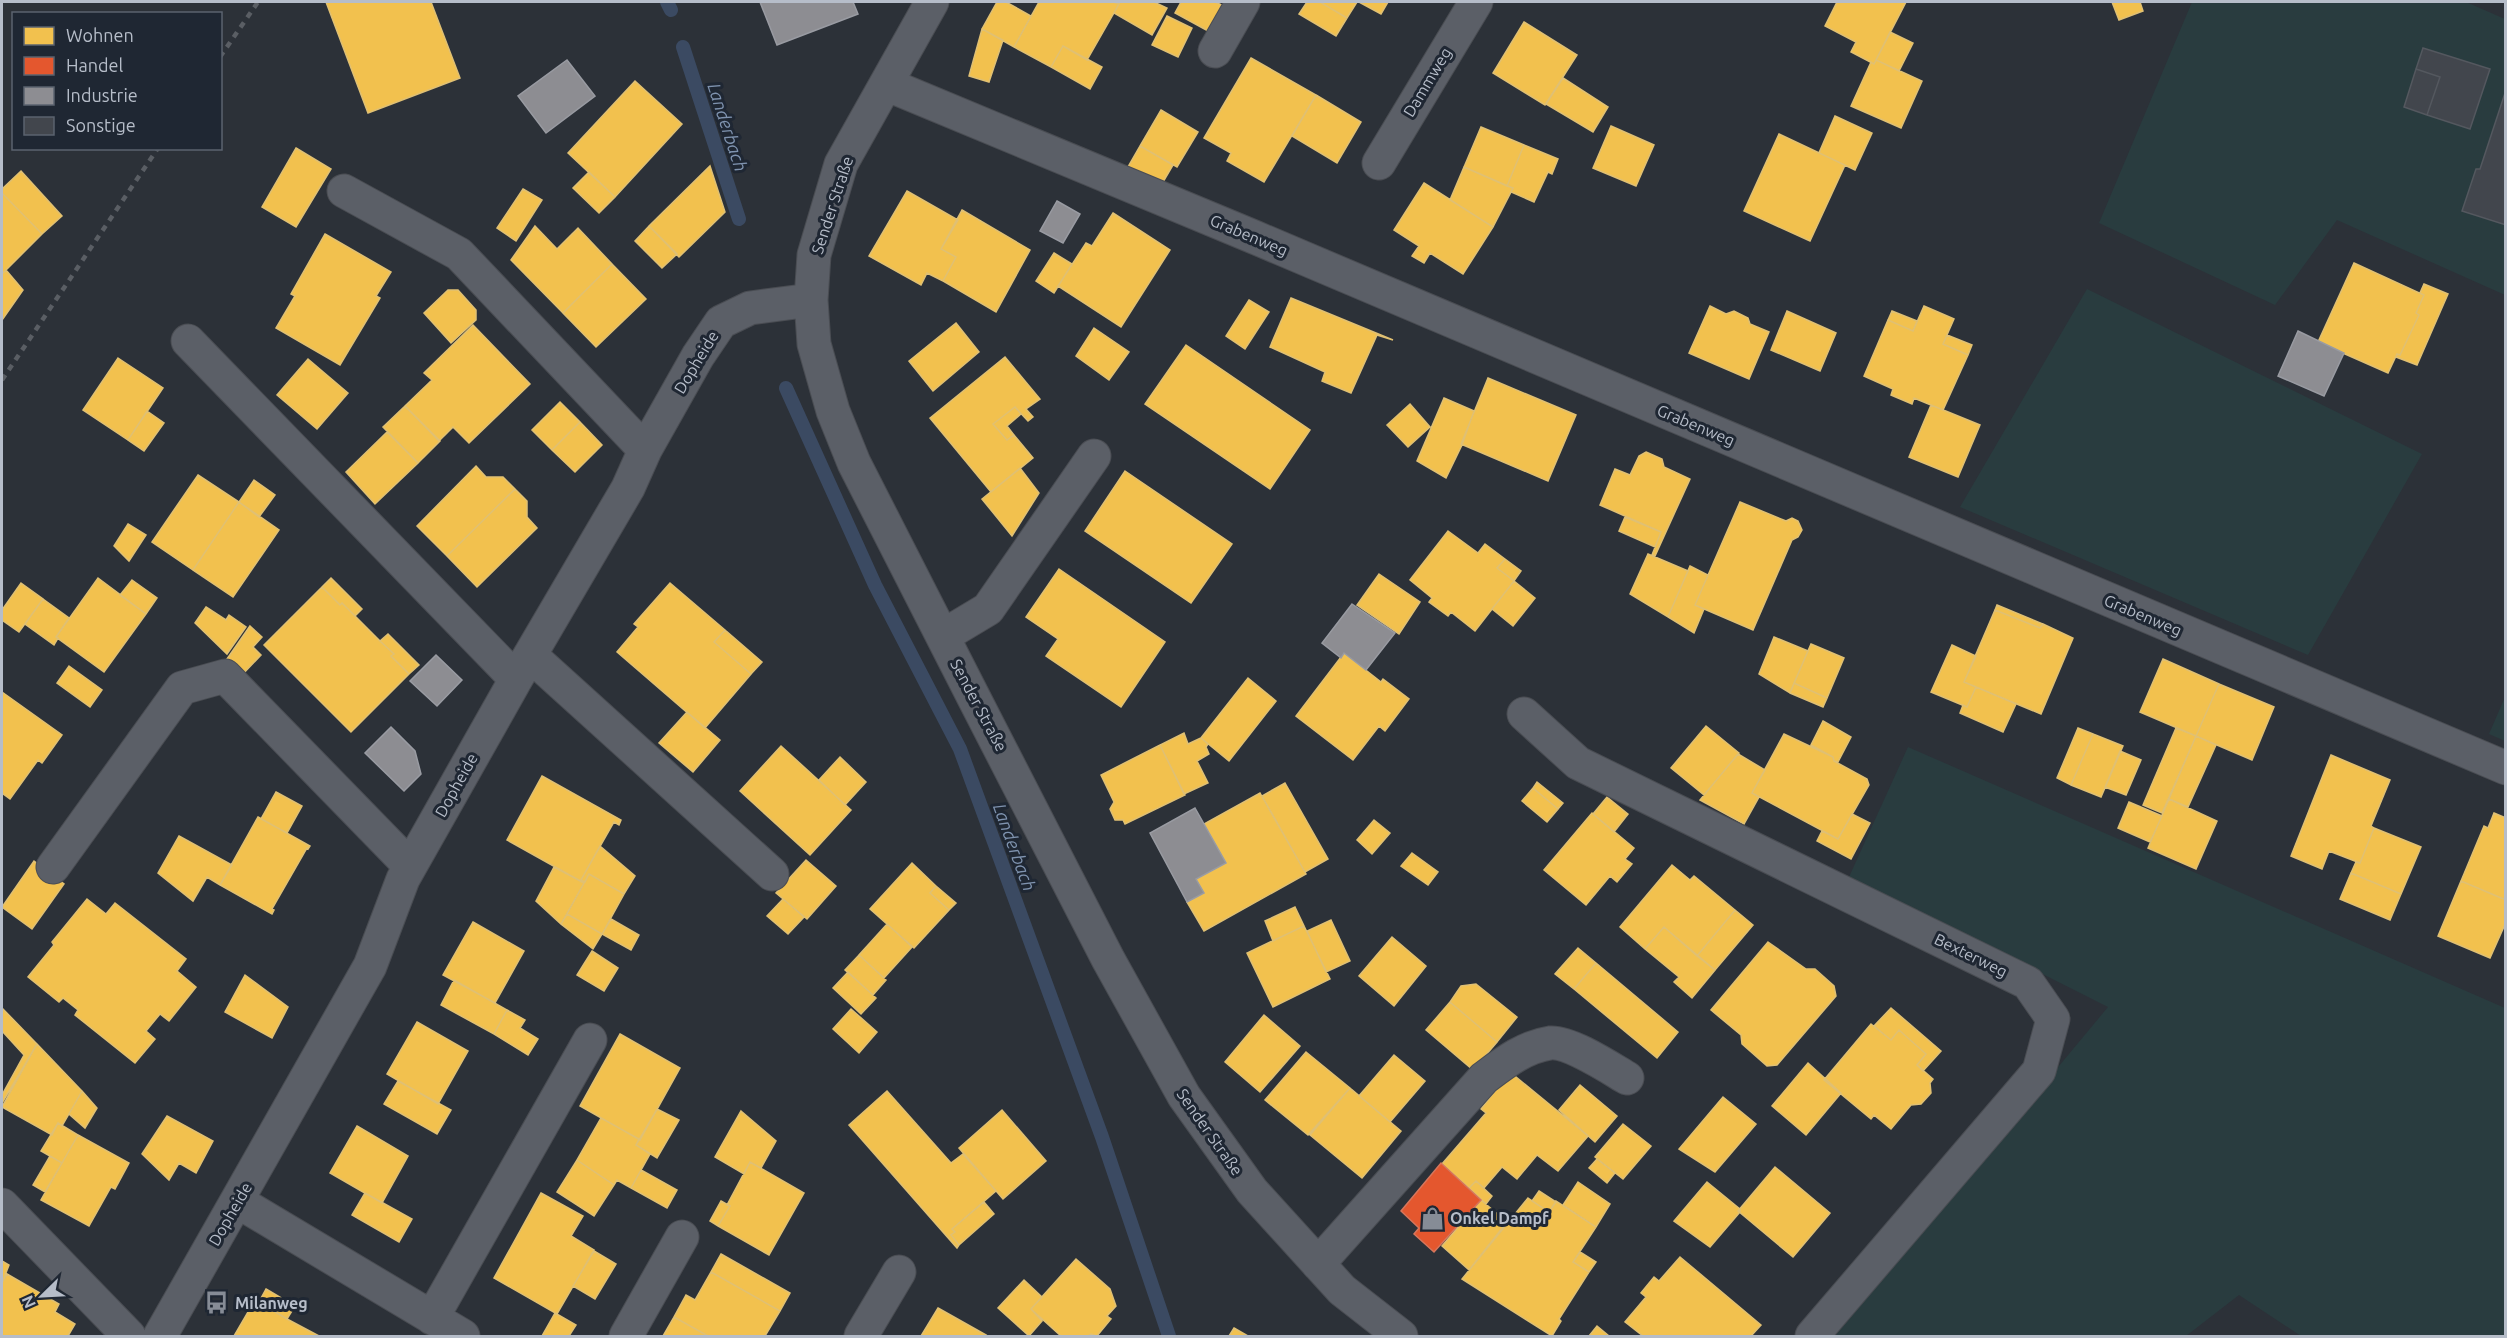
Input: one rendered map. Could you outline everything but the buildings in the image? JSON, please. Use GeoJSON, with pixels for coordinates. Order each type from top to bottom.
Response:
{"type":"FeatureCollection","features":[{"type":"Feature","properties":{"kind":"street","name":"Sender Straße"},"geometry":{"type":"LineString","coordinates":[[932,2],[841,164],[814,255],[811,300],[814,344],[833,411],[854,463],[1108,959],[1184,1096],[1252,1191],[1318,1264],[1342,1290],[1401,1336]]}},
{"type":"Feature","properties":{"kind":"street"},"geometry":{"type":"LineString","coordinates":[[1215,51],[1243,2]]}},
{"type":"Feature","properties":{"kind":"street","name":"Dammweg"},"geometry":{"type":"LineString","coordinates":[[1378,163],[1476,2]]}},
{"type":"Feature","properties":{"kind":"street","name":"Grabenweg"},"geometry":{"type":"LineString","coordinates":[[886,84],[1254,237],[2505,768]]}},
{"type":"Feature","properties":{"kind":"street"},"geometry":{"type":"LineString","coordinates":[[344,191],[459,254],[645,450]]}},
{"type":"Feature","properties":{"kind":"street","name":"Dopheide"},"geometry":{"type":"LineString","coordinates":[[160,1336],[370,966],[410,866],[628,488],[645,450],[698,356],[721,322],[750,309],[811,300]]}},
{"type":"Feature","properties":{"kind":"street"},"geometry":{"type":"LineString","coordinates":[[188,341],[523,667],[772,874]]}},
{"type":"Feature","properties":{"kind":"street"},"geometry":{"type":"LineString","coordinates":[[943,636],[988,609],[1094,456]]}},
{"type":"Feature","properties":{"kind":"street"},"geometry":{"type":"LineString","coordinates":[[53,867],[182,688],[225,676],[410,866]]}},
{"type":"Feature","properties":{"kind":"street","name":"Bexterweg"},"geometry":{"type":"LineString","coordinates":[[1524,714],[1578,763],[2028,983],[2053,1019],[2040,1071],[1812,1336]]}},
{"type":"Feature","properties":{"kind":"street"},"geometry":{"type":"LineString","coordinates":[[432,1318],[590,1040]]}},
{"type":"Feature","properties":{"kind":"street"},"geometry":{"type":"LineString","coordinates":[[1318,1264],[1484,1078],[1513,1056],[1552,1043],[1581,1052],[1626,1078]]}},
{"type":"Feature","properties":{"kind":"street"},"geometry":{"type":"LineString","coordinates":[[237,1201],[463,1336]]}},
{"type":"Feature","properties":{"kind":"street"},"geometry":{"type":"LineString","coordinates":[[2,1205],[129,1336]]}},
{"type":"Feature","properties":{"kind":"street"},"geometry":{"type":"LineString","coordinates":[[626,1336],[682,1237]]}},
{"type":"Feature","properties":{"kind":"street"},"geometry":{"type":"LineString","coordinates":[[861,1336],[899,1272]]}},
{"type":"Feature","properties":{"kind":"shaded area"},"geometry":{"type":"Polygon","coordinates":[[[2192,2],[2466,2],[2505,19],[2505,295],[2337,220],[2275,305],[2099,223],[2192,2]]]}},
{"type":"Feature","properties":{"kind":"shaded area"},"geometry":{"type":"Polygon","coordinates":[[[2087,289],[2422,454],[2308,655],[1960,507],[2087,289]]]}},
{"type":"Feature","properties":{"kind":"shaded area"},"geometry":{"type":"Polygon","coordinates":[[[2505,697],[2505,741],[2489,734],[2505,697]]]}},
{"type":"Feature","properties":{"kind":"shaded area"},"geometry":{"type":"Polygon","coordinates":[[[1908,747],[2505,1008],[2505,1336],[2301,1336],[2239,1295],[2186,1336],[1835,1336],[2108,1007],[1849,877],[1908,747]]]}},
{"type":"Feature","properties":{"kind":"waterway","name":"Landerbach"},"geometry":{"type":"LineString","coordinates":[[667,2],[671,10]]}},
{"type":"Feature","properties":{"kind":"waterway","name":"Landerbach"},"geometry":{"type":"LineString","coordinates":[[683,47],[739,219]]}},
{"type":"Feature","properties":{"kind":"waterway","name":"Landerbach"},"geometry":{"type":"LineString","coordinates":[[786,388],[875,585],[960,749],[1102,1137],[1169,1336]]}},
{"type":"Feature","properties":{"kind":"railway"},"geometry":{"type":"LineString","coordinates":[[222,54],[258,2]]}},
{"type":"Feature","properties":{"kind":"railway"},"geometry":{"type":"LineString","coordinates":[[2,380],[157,150]]}},
{"type":"Feature","properties":{"kind":"place","name":"Onkel Dampf"},"geometry":{"type":"Point","coordinates":[1432,1218]}},
{"type":"Feature","properties":{"kind":"place","name":"Milanweg"},"geometry":{"type":"Point","coordinates":[217,1303]}}]}
